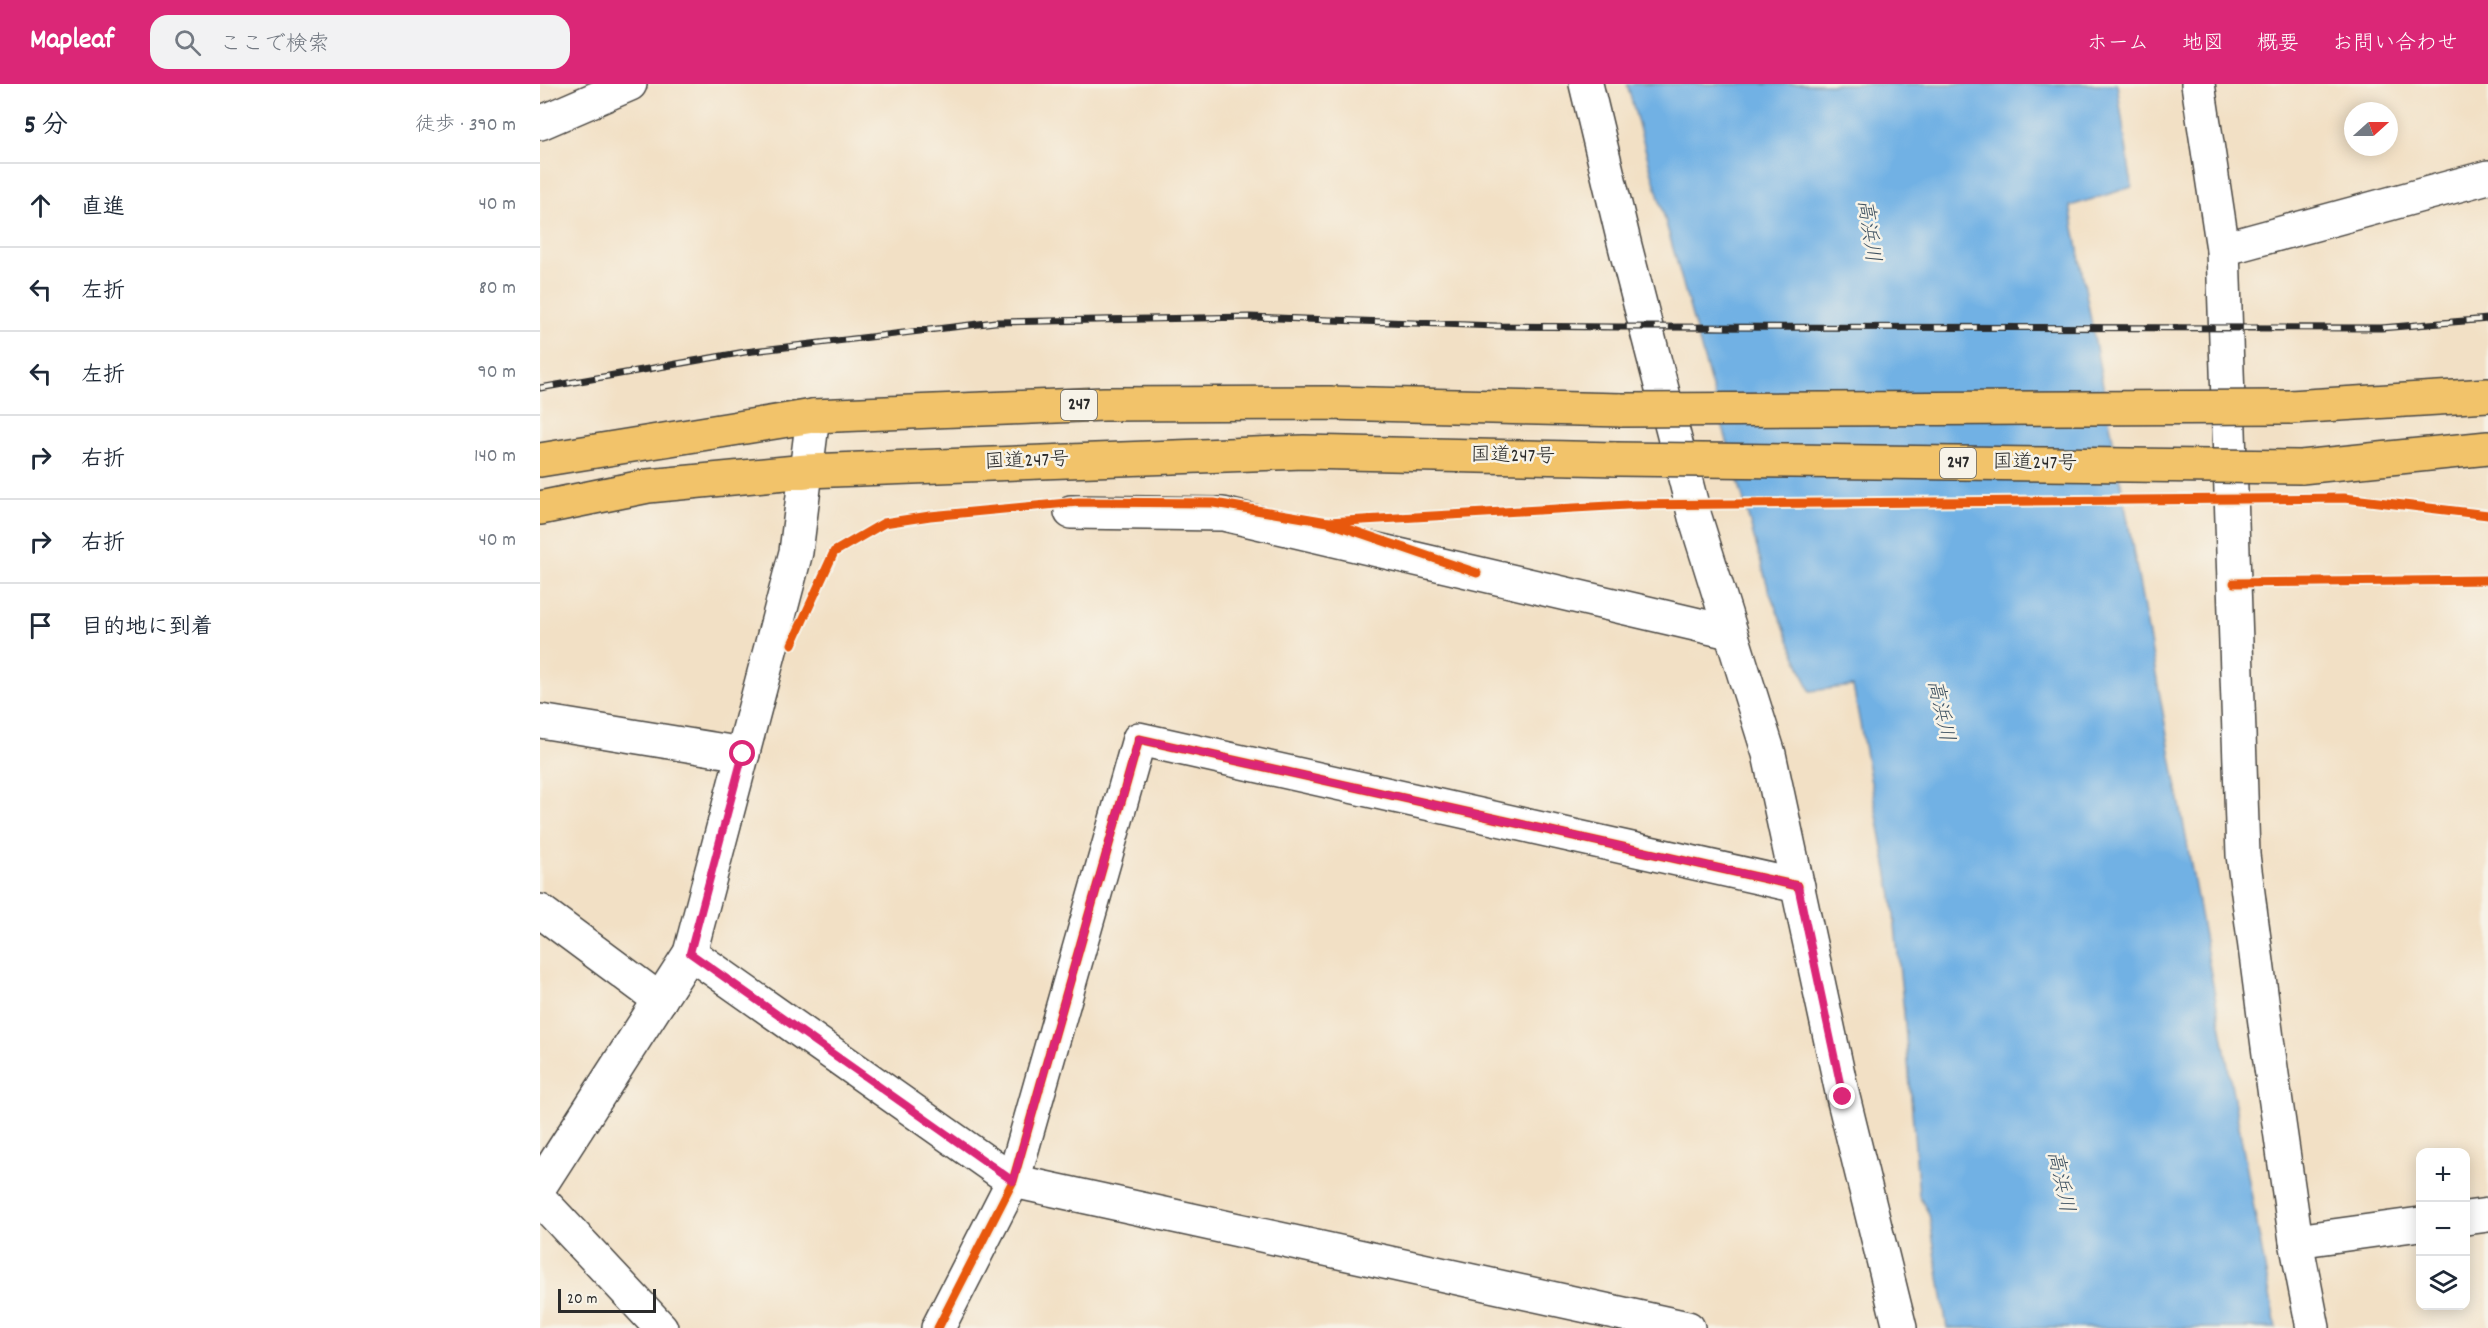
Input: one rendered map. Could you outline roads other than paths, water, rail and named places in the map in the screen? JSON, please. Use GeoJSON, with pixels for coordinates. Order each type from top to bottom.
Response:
{"type":"FeatureCollection","features":[{"type":"Feature","properties":{"kind":"highway","name":"247"},"geometry":{"type":"LineString","coordinates":[[540,460],[813,416],[1104,404],[1329,403],[1622,410],[2290,407],[2488,395]]}},
{"type":"Feature","properties":{"kind":"highway","name":"国道247号"},"geometry":{"type":"LineString","coordinates":[[540,508],[648,486],[807,471],[1304,452],[1616,459],[2301,467],[2488,448]]}},
{"type":"Feature","properties":{"kind":"street"},"geometry":{"type":"LineString","coordinates":[[540,123],[630,84]]}},
{"type":"Feature","properties":{"kind":"street"},"geometry":{"type":"LineString","coordinates":[[1586,84],[1624,246],[1695,517],[1729,632],[1769,753],[1843,1097],[1900,1328]]}},
{"type":"Feature","properties":{"kind":"street"},"geometry":{"type":"LineString","coordinates":[[2198,84],[2223,249],[2243,855],[2296,1240],[2313,1328]]}},
{"type":"Feature","properties":{"kind":"street"},"geometry":{"type":"LineString","coordinates":[[2223,249],[2488,177]]}},
{"type":"Feature","properties":{"kind":"street"},"geometry":{"type":"LineString","coordinates":[[540,1186],[690,953],[796,552],[813,416]]}},
{"type":"Feature","properties":{"kind":"street"},"geometry":{"type":"LineString","coordinates":[[1071,512],[1223,514],[1729,632]]}},
{"type":"Feature","properties":{"kind":"street"},"geometry":{"type":"LineString","coordinates":[[540,721],[743,754]]}},
{"type":"Feature","properties":{"kind":"street"},"geometry":{"type":"LineString","coordinates":[[938,1328],[1013,1181],[1139,739],[1798,886]]}},
{"type":"Feature","properties":{"kind":"street"},"geometry":{"type":"LineString","coordinates":[[540,911],[660,1000]]}},
{"type":"Feature","properties":{"kind":"street"},"geometry":{"type":"LineString","coordinates":[[690,953],[1013,1181],[1688,1328]]}},
{"type":"Feature","properties":{"kind":"street"},"geometry":{"type":"LineString","coordinates":[[540,1199],[661,1328]]}},
{"type":"Feature","properties":{"kind":"street"},"geometry":{"type":"LineString","coordinates":[[2470,1217],[2488,1215]]}},
{"type":"Feature","properties":{"kind":"street"},"geometry":{"type":"LineString","coordinates":[[2296,1240],[2416,1225]]}},
{"type":"Feature","properties":{"kind":"water","name":"高浜川"},"geometry":{"type":"Polygon","coordinates":[[[1627,84],[2117,84],[2132,187],[2070,206],[2276,1328],[1947,1328],[1929,1214],[1919,1196],[1892,896],[1853,686],[1810,691],[1769,591],[1627,84]]]}},
{"type":"Feature","properties":{"kind":"railway"},"geometry":{"type":"LineString","coordinates":[[540,388],[745,352],[995,322],[1249,317],[1497,326],[2381,328],[2488,319]]}}]}
